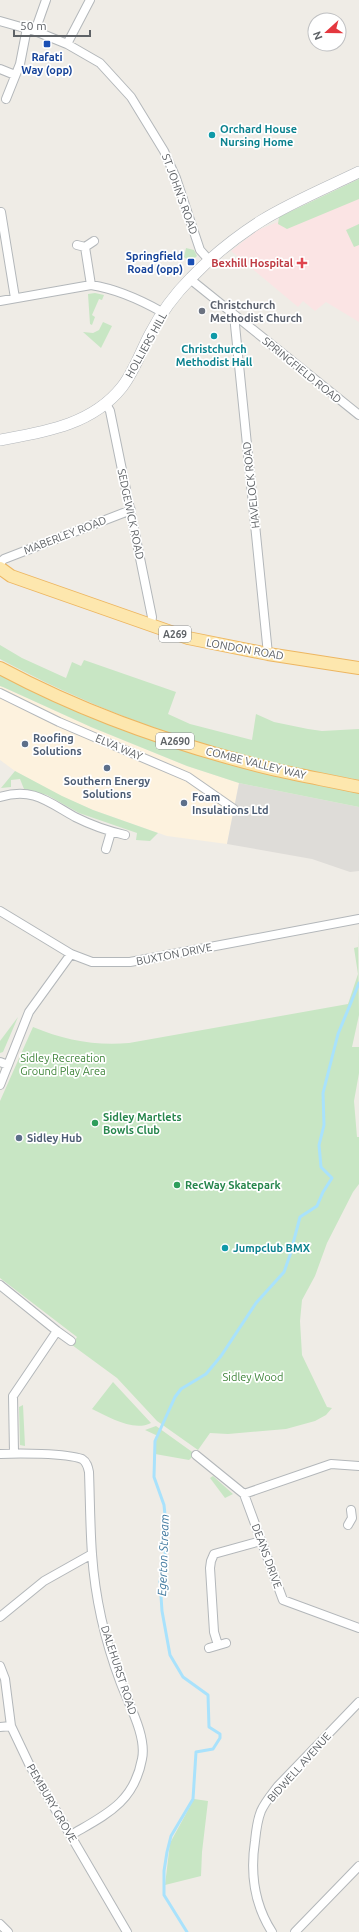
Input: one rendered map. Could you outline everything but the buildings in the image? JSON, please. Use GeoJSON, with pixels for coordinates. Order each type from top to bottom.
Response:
{"type":"FeatureCollection","features":[{"type":"Feature","properties":{"kind":"main road","name":"HOLLIERS HILL"},"geometry":{"type":"LineString","coordinates":[[0,440],[68,425],[94,413],[106,404],[122,387],[162,312],[190,279],[209,260],[232,240],[263,220],[359,172]]}},
{"type":"Feature","properties":{"kind":"main road","name":"LONDON ROAD"},"geometry":{"type":"LineString","coordinates":[[0,568],[11,576],[151,625],[214,644],[359,668]]}},
{"type":"Feature","properties":{"kind":"main road","name":"COMBE VALLEY WAY"},"geometry":{"type":"LineString","coordinates":[[0,668],[65,699],[126,724],[190,746],[276,770],[359,787]]}},
{"type":"Feature","properties":{"kind":"street"},"geometry":{"type":"LineString","coordinates":[[6,99],[20,64],[31,30],[46,0]]}},
{"type":"Feature","properties":{"kind":"street"},"geometry":{"type":"LineString","coordinates":[[67,44],[90,0]]}},
{"type":"Feature","properties":{"kind":"street","name":"ST JOHN'S ROAD"},"geometry":{"type":"LineString","coordinates":[[0,21],[31,30],[67,44],[100,63],[131,97],[164,151],[176,178],[200,250],[209,260]]}},
{"type":"Feature","properties":{"kind":"street"},"geometry":{"type":"LineString","coordinates":[[0,69],[15,75]]}},
{"type":"Feature","properties":{"kind":"street"},"geometry":{"type":"LineString","coordinates":[[1,212],[15,298]]}},
{"type":"Feature","properties":{"kind":"street"},"geometry":{"type":"LineString","coordinates":[[91,285],[81,246],[94,241]]}},
{"type":"Feature","properties":{"kind":"street","name":"SPRINGFIELD ROAD"},"geometry":{"type":"LineString","coordinates":[[190,279],[234,316],[359,415]]}},
{"type":"Feature","properties":{"kind":"street"},"geometry":{"type":"LineString","coordinates":[[0,301],[91,285],[106,287],[139,299],[162,312]]}},
{"type":"Feature","properties":{"kind":"street","name":"HAVELOCK ROAD"},"geometry":{"type":"LineString","coordinates":[[234,316],[268,654]]}},
{"type":"Feature","properties":{"kind":"street","name":"SEDGEWICK ROAD"},"geometry":{"type":"LineString","coordinates":[[106,404],[110,410],[131,510],[152,617],[151,625]]}},
{"type":"Feature","properties":{"kind":"street","name":"MABERLEY ROAD"},"geometry":{"type":"LineString","coordinates":[[0,563],[4,559],[131,510]]}},
{"type":"Feature","properties":{"kind":"street","name":"ELVA WAY"},"geometry":{"type":"LineString","coordinates":[[0,693],[59,722],[188,777],[234,809]]}},
{"type":"Feature","properties":{"kind":"street"},"geometry":{"type":"LineString","coordinates":[[0,798],[14,793],[31,794],[46,799],[76,817],[111,832],[125,835]]}},
{"type":"Feature","properties":{"kind":"street"},"geometry":{"type":"LineString","coordinates":[[106,849],[111,832]]}},
{"type":"Feature","properties":{"kind":"street","name":"BUXTON DRIVE"},"geometry":{"type":"LineString","coordinates":[[0,911],[71,954],[92,962],[130,962],[359,919]]}},
{"type":"Feature","properties":{"kind":"street"},"geometry":{"type":"LineString","coordinates":[[0,1085],[4,1063],[29,1012],[71,954]]}},
{"type":"Feature","properties":{"kind":"street"},"geometry":{"type":"LineString","coordinates":[[0,1285],[56,1332],[71,1341]]}},
{"type":"Feature","properties":{"kind":"street"},"geometry":{"type":"LineString","coordinates":[[14,1453],[13,1396],[56,1332]]}},
{"type":"Feature","properties":{"kind":"street","name":"DALEHURST ROAD"},"geometry":{"type":"LineString","coordinates":[[0,1454],[14,1453],[55,1455],[81,1459],[86,1462],[89,1472],[92,1554],[101,1613],[109,1647],[142,1739],[143,1759],[137,1778],[126,1798],[100,1818],[71,1835]]}},
{"type":"Feature","properties":{"kind":"street"},"geometry":{"type":"LineString","coordinates":[[196,1455],[244,1494],[331,1464],[359,1466]]}},
{"type":"Feature","properties":{"kind":"street","name":"DEANS DRIVE"},"geometry":{"type":"LineString","coordinates":[[244,1494],[283,1600],[359,1628]]}},
{"type":"Feature","properties":{"kind":"street"},"geometry":{"type":"LineString","coordinates":[[209,1648],[222,1644],[214,1632],[210,1568],[211,1560],[214,1554],[261,1540]]}},
{"type":"Feature","properties":{"kind":"street"},"geometry":{"type":"LineString","coordinates":[[0,1617],[44,1581],[92,1554]]}},
{"type":"Feature","properties":{"kind":"street","name":"PEMBURY GROVE"},"geometry":{"type":"LineString","coordinates":[[0,1666],[5,1679],[11,1726],[30,1766],[127,1932]]}},
{"type":"Feature","properties":{"kind":"street","name":"BIDWELL AVENUE"},"geometry":{"type":"LineString","coordinates":[[272,1932],[266,1922],[256,1896],[252,1878],[257,1823],[261,1811],[266,1801],[278,1786],[359,1702]]}},
{"type":"Feature","properties":{"kind":"street"},"geometry":{"type":"LineString","coordinates":[[0,1727],[11,1726]]}},
{"type":"Feature","properties":{"kind":"street"},"geometry":{"type":"LineString","coordinates":[[295,1932],[359,1866]]}},
{"type":"Feature","properties":{"kind":"street"},"geometry":{"type":"LineString","coordinates":[[0,1924],[8,1932]]}},
{"type":"Feature","properties":{"kind":"shaded area","name":"Bexhill Hospital"},"geometry":{"type":"Polygon","coordinates":[[[359,189],[359,322],[326,302],[315,311],[303,301],[298,307],[231,251],[258,230],[359,189]]]}},
{"type":"Feature","properties":{"kind":"shaded area"},"geometry":{"type":"Polygon","coordinates":[[[0,686],[91,727],[187,766],[239,783],[227,844],[167,836],[93,810],[61,796],[15,771],[0,760],[0,686]]]}},
{"type":"Feature","properties":{"kind":"shaded area"},"geometry":{"type":"Polygon","coordinates":[[[239,783],[359,807],[359,871],[350,872],[312,859],[227,844],[239,783]]]}},
{"type":"Feature","properties":{"kind":"green space"},"geometry":{"type":"Polygon","coordinates":[[[359,179],[359,199],[287,229],[278,224],[279,217],[359,179]]]}},
{"type":"Feature","properties":{"kind":"green space"},"geometry":{"type":"Polygon","coordinates":[[[359,224],[359,245],[354,247],[346,230],[359,224]]]}},
{"type":"Feature","properties":{"kind":"green space"},"geometry":{"type":"Polygon","coordinates":[[[186,248],[194,250],[197,256],[190,262],[184,257],[186,248]]]}},
{"type":"Feature","properties":{"kind":"green space"},"geometry":{"type":"Polygon","coordinates":[[[95,293],[104,295],[102,300],[99,299],[92,315],[95,317],[92,325],[90,324],[88,294],[95,293]]]}},
{"type":"Feature","properties":{"kind":"green space"},"geometry":{"type":"Polygon","coordinates":[[[103,322],[112,326],[101,348],[83,332],[93,333],[99,330],[103,322]]]}},
{"type":"Feature","properties":{"kind":"green space"},"geometry":{"type":"Polygon","coordinates":[[[0,645],[22,658],[66,678],[72,662],[81,666],[84,660],[176,692],[168,714],[190,724],[252,740],[256,714],[274,722],[308,729],[322,731],[359,729],[359,780],[242,755],[171,734],[136,721],[67,692],[0,659],[0,645]]]}},
{"type":"Feature","properties":{"kind":"green space"},"geometry":{"type":"Polygon","coordinates":[[[0,675],[86,715],[175,747],[266,773],[359,793],[359,807],[239,783],[187,766],[91,727],[0,686],[0,675]]]}},
{"type":"Feature","properties":{"kind":"green space"},"geometry":{"type":"Polygon","coordinates":[[[15,771],[62,796],[93,810],[158,833],[150,841],[136,840],[137,833],[79,813],[47,795],[24,789],[20,779],[11,780],[11,787],[1,788],[15,771]]]}},
{"type":"Feature","properties":{"kind":"green space"},"geometry":{"type":"Polygon","coordinates":[[[358,930],[359,1015],[352,1047],[359,1047],[359,1073],[354,1101],[357,1137],[359,1137],[359,1184],[353,1192],[327,1243],[315,1276],[302,1300],[300,1321],[302,1355],[327,1407],[332,1408],[326,1415],[315,1421],[286,1429],[228,1434],[210,1433],[198,1450],[157,1421],[117,1378],[72,1345],[77,1337],[0,1278],[0,1101],[33,1027],[68,1039],[92,1043],[116,1044],[129,1043],[348,1004],[358,974],[354,948],[358,947],[358,930]]]}},
{"type":"Feature","properties":{"kind":"green space"},"geometry":{"type":"Polygon","coordinates":[[[18,1017],[3,1052],[0,1053],[0,1041],[18,1017]]]}},
{"type":"Feature","properties":{"kind":"green space"},"geometry":{"type":"Polygon","coordinates":[[[113,1382],[151,1423],[137,1426],[129,1425],[92,1409],[113,1382]]]}},
{"type":"Feature","properties":{"kind":"green space"},"geometry":{"type":"Polygon","coordinates":[[[23,1405],[25,1446],[20,1445],[19,1407],[23,1405]]]}},
{"type":"Feature","properties":{"kind":"green space"},"geometry":{"type":"Polygon","coordinates":[[[156,1426],[195,1454],[189,1460],[155,1454],[158,1436],[145,1430],[156,1426]]]}},
{"type":"Feature","properties":{"kind":"green space"},"geometry":{"type":"Polygon","coordinates":[[[213,1476],[233,1494],[225,1498],[210,1478],[213,1476]]]}},
{"type":"Feature","properties":{"kind":"green space"},"geometry":{"type":"Polygon","coordinates":[[[194,1799],[208,1801],[202,1852],[201,1876],[165,1885],[170,1843],[194,1799]]]}},
{"type":"Feature","properties":{"kind":"waterway","name":"Egerton Stream"},"geometry":{"type":"LineString","coordinates":[[187,1932],[164,1895],[164,1871],[167,1852],[171,1836],[193,1799],[196,1752],[213,1749],[220,1738],[220,1734],[209,1727],[208,1695],[183,1677],[170,1655],[162,1611],[160,1581],[165,1558],[166,1525],[164,1505],[154,1477],[155,1441],[175,1397],[181,1389],[206,1374],[221,1356],[256,1303],[284,1272],[300,1217],[317,1206],[323,1192],[332,1178],[321,1167],[319,1145],[324,1125],[323,1093],[338,1034],[359,983]]}},
{"type":"Feature","properties":{"kind":"place","name":"Rafati Way (opp)"},"geometry":{"type":"Point","coordinates":[47,44]}},
{"type":"Feature","properties":{"kind":"place","name":"Orchard House Nursing Home"},"geometry":{"type":"Point","coordinates":[212,135]}},
{"type":"Feature","properties":{"kind":"place","name":"Springfield Road (opp)"},"geometry":{"type":"Point","coordinates":[191,262]}},
{"type":"Feature","properties":{"kind":"place","name":"Bexhill Hospital"},"geometry":{"type":"Point","coordinates":[302,263]}},
{"type":"Feature","properties":{"kind":"place","name":"Christchurch Methodist Church"},"geometry":{"type":"Point","coordinates":[202,311]}},
{"type":"Feature","properties":{"kind":"place","name":"Christchurch Methodist Hall"},"geometry":{"type":"Point","coordinates":[214,336]}},
{"type":"Feature","properties":{"kind":"place","name":"Roofing Solutions"},"geometry":{"type":"Point","coordinates":[25,744]}},
{"type":"Feature","properties":{"kind":"place","name":"Southern Energy Solutions"},"geometry":{"type":"Point","coordinates":[107,768]}},
{"type":"Feature","properties":{"kind":"place","name":"Foam Insulations Ltd"},"geometry":{"type":"Point","coordinates":[184,803]}},
{"type":"Feature","properties":{"kind":"place","name":"Sidley Martlets Bowls Club"},"geometry":{"type":"Point","coordinates":[95,1123]}},
{"type":"Feature","properties":{"kind":"place","name":"Sidley Hub"},"geometry":{"type":"Point","coordinates":[19,1138]}},
{"type":"Feature","properties":{"kind":"place","name":"RecWay Skatepark"},"geometry":{"type":"Point","coordinates":[177,1185]}},
{"type":"Feature","properties":{"kind":"place","name":"Jumpclub BMX"},"geometry":{"type":"Point","coordinates":[225,1248]}},
{"type":"Feature","properties":{"kind":"park label","name":"Sidley Recreation Ground Play Area"},"geometry":{"type":"Point","coordinates":[63,1064]}},
{"type":"Feature","properties":{"kind":"park label","name":"Sidley Wood"},"geometry":{"type":"Point","coordinates":[253,1377]}}]}
